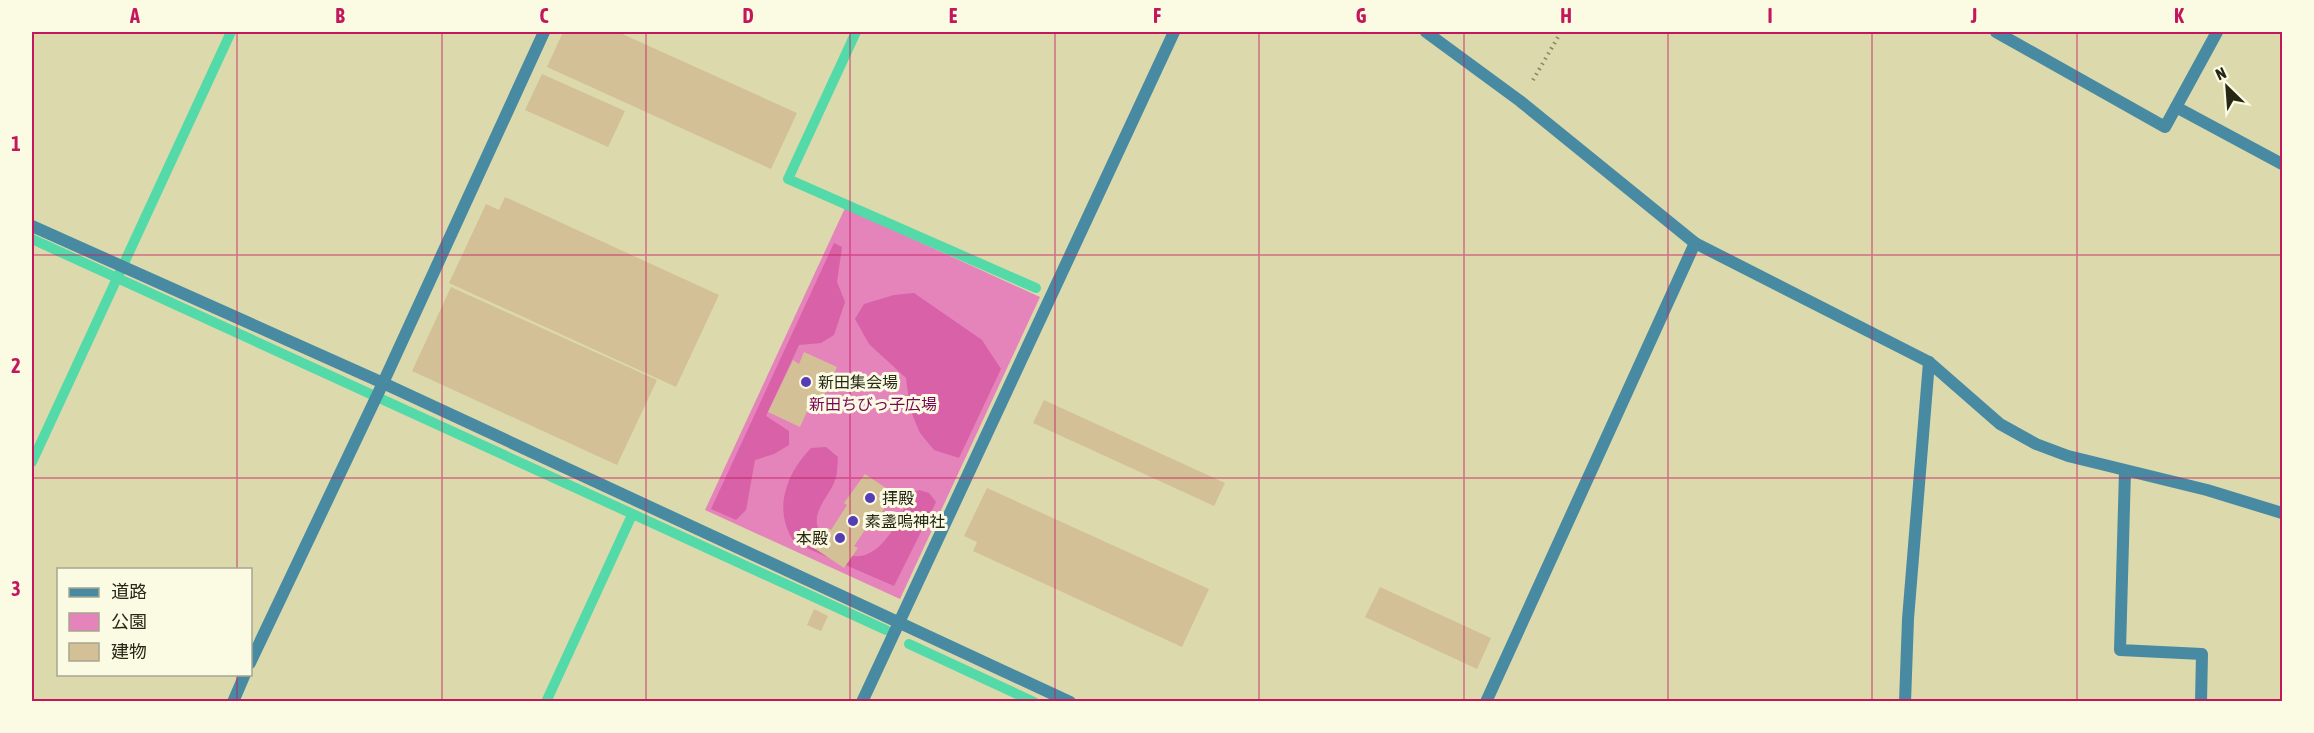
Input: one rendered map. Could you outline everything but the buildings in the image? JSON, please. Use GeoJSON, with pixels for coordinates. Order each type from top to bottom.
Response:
{"type":"FeatureCollection","features":[{"type":"Feature","properties":{"kind":"street"},"geometry":{"type":"LineString","coordinates":[[252,659],[383,383],[544,32]]}},
{"type":"Feature","properties":{"kind":"street"},"geometry":{"type":"LineString","coordinates":[[862,702],[1174,32]]}},
{"type":"Feature","properties":{"kind":"street"},"geometry":{"type":"LineString","coordinates":[[1426,32],[1520,102],[1695,243],[1929,362],[2000,424],[2036,444],[2068,456],[2207,490],[2283,513]]}},
{"type":"Feature","properties":{"kind":"street"},"geometry":{"type":"LineString","coordinates":[[1996,32],[2165,127],[2217,32]]}},
{"type":"Feature","properties":{"kind":"street"},"geometry":{"type":"LineString","coordinates":[[2176,107],[2283,164]]}},
{"type":"Feature","properties":{"kind":"street"},"geometry":{"type":"LineString","coordinates":[[32,226],[383,383],[1070,702]]}},
{"type":"Feature","properties":{"kind":"street"},"geometry":{"type":"LineString","coordinates":[[1486,702],[1695,243]]}},
{"type":"Feature","properties":{"kind":"street"},"geometry":{"type":"LineString","coordinates":[[1905,702],[1908,619],[1929,362]]}},
{"type":"Feature","properties":{"kind":"street"},"geometry":{"type":"LineString","coordinates":[[2125,471],[2120,650],[2202,654],[2201,702]]}},
{"type":"Feature","properties":{"kind":"street"},"geometry":{"type":"LineString","coordinates":[[232,702],[245,676]]}},
{"type":"Feature","properties":{"kind":"path"},"geometry":{"type":"LineString","coordinates":[[1520,102],[1561,32]]}},
{"type":"Feature","properties":{"kind":"green space","name":"新田ちびっ子広場"},"geometry":{"type":"Polygon","coordinates":[[[845,208],[1040,297],[900,599],[705,510],[845,208]]]}},
{"type":"Feature","properties":{"kind":"shaded area"},"geometry":{"type":"Polygon","coordinates":[[[834,243],[842,247],[837,282],[845,302],[834,335],[821,343],[799,345],[766,416],[789,431],[789,445],[774,454],[755,460],[746,510],[736,520],[711,509],[834,243]]]}},
{"type":"Feature","properties":{"kind":"shaded area"},"geometry":{"type":"Polygon","coordinates":[[[914,293],[982,340],[1001,369],[959,458],[934,450],[920,433],[910,409],[906,378],[869,344],[855,319],[864,304],[894,295],[914,293]]]}},
{"type":"Feature","properties":{"kind":"shaded area"},"geometry":{"type":"Polygon","coordinates":[[[826,447],[838,457],[837,471],[833,486],[819,510],[817,523],[822,535],[839,550],[852,556],[864,555],[874,550],[893,530],[910,494],[919,490],[929,493],[936,502],[894,586],[795,543],[788,531],[783,506],[789,481],[802,458],[811,448],[826,447]]]}},
{"type":"Feature","properties":{"kind":"waterway"},"geometry":{"type":"LineString","coordinates":[[32,462],[231,32]]}},
{"type":"Feature","properties":{"kind":"waterway"},"geometry":{"type":"LineString","coordinates":[[856,32],[788,179],[1036,288]]}},
{"type":"Feature","properties":{"kind":"waterway"},"geometry":{"type":"LineString","coordinates":[[32,239],[886,630]]}},
{"type":"Feature","properties":{"kind":"waterway"},"geometry":{"type":"LineString","coordinates":[[546,702],[632,515]]}},
{"type":"Feature","properties":{"kind":"waterway"},"geometry":{"type":"LineString","coordinates":[[909,644],[1034,702]]}},
{"type":"Feature","properties":{"kind":"place","name":"新田集会場"},"geometry":{"type":"Point","coordinates":[806,382]}},
{"type":"Feature","properties":{"kind":"place","name":"拝殿"},"geometry":{"type":"Point","coordinates":[870,498]}},
{"type":"Feature","properties":{"kind":"place","name":"素盞嗚神社"},"geometry":{"type":"Point","coordinates":[853,521]}},
{"type":"Feature","properties":{"kind":"place","name":"本殿"},"geometry":{"type":"Point","coordinates":[840,538]}}]}
